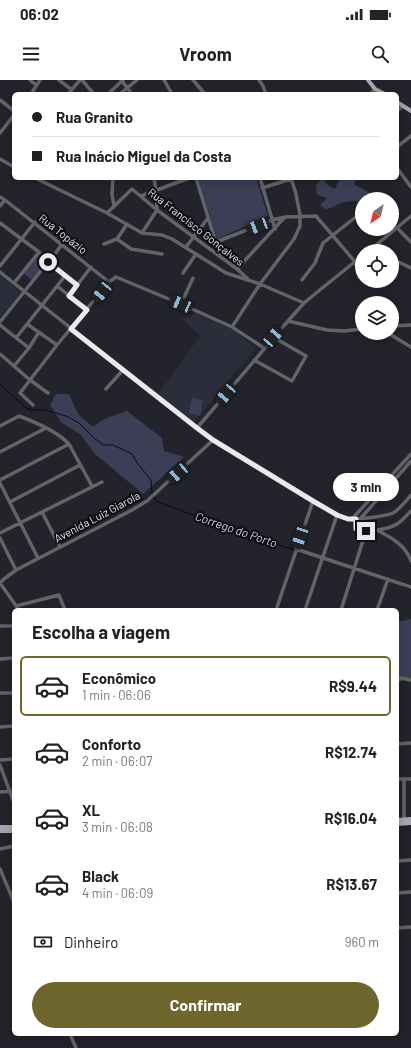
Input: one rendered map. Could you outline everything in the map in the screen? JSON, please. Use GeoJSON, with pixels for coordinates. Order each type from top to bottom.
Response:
{"type":"FeatureCollection","features":[{"type":"Feature","properties":{"kind":"main road"},"geometry":{"type":"LineString","coordinates":[[368,80],[375,89],[381,92]]}},
{"type":"Feature","properties":{"kind":"main road"},"geometry":{"type":"LineString","coordinates":[[399,103],[411,111]]}},
{"type":"Feature","properties":{"kind":"main road"},"geometry":{"type":"LineString","coordinates":[[399,820],[411,819]]}},
{"type":"Feature","properties":{"kind":"main road"},"geometry":{"type":"LineString","coordinates":[[399,824],[411,823]]}},
{"type":"Feature","properties":{"kind":"main road"},"geometry":{"type":"LineString","coordinates":[[0,827],[12,826]]}},
{"type":"Feature","properties":{"kind":"main road"},"geometry":{"type":"LineString","coordinates":[[0,831],[12,831]]}},
{"type":"Feature","properties":{"kind":"street"},"geometry":{"type":"LineString","coordinates":[[30,80],[36,85]]}},
{"type":"Feature","properties":{"kind":"street"},"geometry":{"type":"LineString","coordinates":[[31,92],[40,80]]}},
{"type":"Feature","properties":{"kind":"street"},"geometry":{"type":"LineString","coordinates":[[59,80],[72,90],[81,80],[92,92]]}},
{"type":"Feature","properties":{"kind":"street"},"geometry":{"type":"LineString","coordinates":[[110,92],[122,80],[131,92]]}},
{"type":"Feature","properties":{"kind":"street"},"geometry":{"type":"LineString","coordinates":[[122,92],[137,80]]}},
{"type":"Feature","properties":{"kind":"street"},"geometry":{"type":"LineString","coordinates":[[164,80],[171,92]]}},
{"type":"Feature","properties":{"kind":"street"},"geometry":{"type":"LineString","coordinates":[[193,80],[203,92]]}},
{"type":"Feature","properties":{"kind":"street"},"geometry":{"type":"LineString","coordinates":[[259,80],[265,92]]}},
{"type":"Feature","properties":{"kind":"street"},"geometry":{"type":"LineString","coordinates":[[372,92],[375,89]]}},
{"type":"Feature","properties":{"kind":"street"},"geometry":{"type":"LineString","coordinates":[[0,100],[12,109]]}},
{"type":"Feature","properties":{"kind":"street"},"geometry":{"type":"LineString","coordinates":[[399,109],[403,106]]}},
{"type":"Feature","properties":{"kind":"street"},"geometry":{"type":"LineString","coordinates":[[0,133],[12,118]]}},
{"type":"Feature","properties":{"kind":"street"},"geometry":{"type":"LineString","coordinates":[[399,146],[410,138]]}},
{"type":"Feature","properties":{"kind":"street"},"geometry":{"type":"LineString","coordinates":[[0,159],[12,165]]}},
{"type":"Feature","properties":{"kind":"street"},"geometry":{"type":"LineString","coordinates":[[399,171],[411,187]]}},
{"type":"Feature","properties":{"kind":"street"},"geometry":{"type":"LineString","coordinates":[[39,180],[107,213],[142,233],[162,235],[172,239],[226,273],[260,284],[304,304]]}},
{"type":"Feature","properties":{"kind":"street"},"geometry":{"type":"LineString","coordinates":[[107,213],[114,206],[112,194],[114,180]]}},
{"type":"Feature","properties":{"kind":"street"},"geometry":{"type":"LineString","coordinates":[[142,233],[157,210],[154,180]]}},
{"type":"Feature","properties":{"kind":"street"},"geometry":{"type":"LineString","coordinates":[[141,196],[184,180]]}},
{"type":"Feature","properties":{"kind":"street"},"geometry":{"type":"LineString","coordinates":[[197,180],[220,257]]}},
{"type":"Feature","properties":{"kind":"street"},"geometry":{"type":"LineString","coordinates":[[260,180],[275,229]]}},
{"type":"Feature","properties":{"kind":"street"},"geometry":{"type":"LineString","coordinates":[[262,188],[288,180]]}},
{"type":"Feature","properties":{"kind":"street"},"geometry":{"type":"LineString","coordinates":[[232,328],[260,284],[294,239],[300,226],[300,215],[291,180]]}},
{"type":"Feature","properties":{"kind":"street","name":"Rua Francisco Gonçalves"},"geometry":{"type":"LineString","coordinates":[[114,206],[132,189],[157,210],[237,269],[249,280]]}},
{"type":"Feature","properties":{"kind":"street","name":"Rua Topázio"},"geometry":{"type":"LineString","coordinates":[[0,197],[35,222],[109,282]]}},
{"type":"Feature","properties":{"kind":"street"},"geometry":{"type":"LineString","coordinates":[[0,206],[5,200]]}},
{"type":"Feature","properties":{"kind":"street"},"geometry":{"type":"LineString","coordinates":[[197,428],[273,337],[304,304],[354,262],[316,216],[285,217],[272,220],[216,242]]}},
{"type":"Feature","properties":{"kind":"street"},"geometry":{"type":"LineString","coordinates":[[399,226],[411,216]]}},
{"type":"Feature","properties":{"kind":"street"},"geometry":{"type":"LineString","coordinates":[[237,269],[285,217]]}},
{"type":"Feature","properties":{"kind":"street"},"geometry":{"type":"LineString","coordinates":[[302,280],[315,263],[323,243],[355,217]]}},
{"type":"Feature","properties":{"kind":"street"},"geometry":{"type":"LineString","coordinates":[[186,247],[208,218]]}},
{"type":"Feature","properties":{"kind":"street"},"geometry":{"type":"LineString","coordinates":[[0,266],[35,222]]}},
{"type":"Feature","properties":{"kind":"street"},"geometry":{"type":"LineString","coordinates":[[104,244],[117,240],[127,224]]}},
{"type":"Feature","properties":{"kind":"street"},"geometry":{"type":"LineString","coordinates":[[1,225],[39,252],[48,262],[77,285]]}},
{"type":"Feature","properties":{"kind":"street"},"geometry":{"type":"LineString","coordinates":[[399,230],[411,242]]}},
{"type":"Feature","properties":{"kind":"street"},"geometry":{"type":"LineString","coordinates":[[380,244],[388,236]]}},
{"type":"Feature","properties":{"kind":"street"},"geometry":{"type":"LineString","coordinates":[[117,240],[131,249],[162,254]]}},
{"type":"Feature","properties":{"kind":"street"},"geometry":{"type":"LineString","coordinates":[[0,322],[62,244]]}},
{"type":"Feature","properties":{"kind":"street"},"geometry":{"type":"LineString","coordinates":[[14,283],[39,252]]}},
{"type":"Feature","properties":{"kind":"street"},"geometry":{"type":"LineString","coordinates":[[183,273],[196,254]]}},
{"type":"Feature","properties":{"kind":"street"},"geometry":{"type":"LineString","coordinates":[[399,262],[411,268]]}},
{"type":"Feature","properties":{"kind":"street"},"geometry":{"type":"LineString","coordinates":[[69,296],[91,267]]}},
{"type":"Feature","properties":{"kind":"street"},"geometry":{"type":"LineString","coordinates":[[0,272],[213,440],[337,515],[348,519],[388,515],[397,510],[411,495]]}},
{"type":"Feature","properties":{"kind":"street"},"geometry":{"type":"LineString","coordinates":[[16,338],[65,276]]}},
{"type":"Feature","properties":{"kind":"street"},"geometry":{"type":"LineString","coordinates":[[34,406],[20,393],[109,282],[116,277],[181,304],[232,328],[264,348]]}},
{"type":"Feature","properties":{"kind":"street"},"geometry":{"type":"LineString","coordinates":[[181,304],[192,278]]}},
{"type":"Feature","properties":{"kind":"street"},"geometry":{"type":"LineString","coordinates":[[57,286],[87,310]]}},
{"type":"Feature","properties":{"kind":"street"},"geometry":{"type":"LineString","coordinates":[[288,321],[327,330],[355,330]]}},
{"type":"Feature","properties":{"kind":"street"},"geometry":{"type":"LineString","coordinates":[[27,324],[57,345]]}},
{"type":"Feature","properties":{"kind":"street"},"geometry":{"type":"LineString","coordinates":[[0,325],[29,348]]}},
{"type":"Feature","properties":{"kind":"street"},"geometry":{"type":"LineString","coordinates":[[399,326],[411,325]]}},
{"type":"Feature","properties":{"kind":"street"},"geometry":{"type":"LineString","coordinates":[[14,366],[29,348],[39,332]]}},
{"type":"Feature","properties":{"kind":"street"},"geometry":{"type":"LineString","coordinates":[[254,360],[292,381],[306,356],[273,337]]}},
{"type":"Feature","properties":{"kind":"street"},"geometry":{"type":"LineString","coordinates":[[399,340],[411,347]]}},
{"type":"Feature","properties":{"kind":"street"},"geometry":{"type":"LineString","coordinates":[[0,354],[30,380],[48,393]]}},
{"type":"Feature","properties":{"kind":"street"},"geometry":{"type":"LineString","coordinates":[[106,389],[123,370]]}},
{"type":"Feature","properties":{"kind":"street"},"geometry":{"type":"LineString","coordinates":[[0,426],[18,416],[36,422],[64,439],[69,444],[92,486]]}},
{"type":"Feature","properties":{"kind":"street"},"geometry":{"type":"LineString","coordinates":[[0,452],[46,428]]}},
{"type":"Feature","properties":{"kind":"street","name":"Avenida Luiz Giarola"},"geometry":{"type":"LineString","coordinates":[[0,583],[16,570],[147,501],[213,440]]}},
{"type":"Feature","properties":{"kind":"street"},"geometry":{"type":"LineString","coordinates":[[38,558],[0,482],[69,444]]}},
{"type":"Feature","properties":{"kind":"street"},"geometry":{"type":"LineString","coordinates":[[354,519],[411,454]]}},
{"type":"Feature","properties":{"kind":"street"},"geometry":{"type":"LineString","coordinates":[[361,518],[411,461]]}},
{"type":"Feature","properties":{"kind":"street"},"geometry":{"type":"LineString","coordinates":[[10,502],[80,465]]}},
{"type":"Feature","properties":{"kind":"street"},"geometry":{"type":"LineString","coordinates":[[0,533],[102,482]]}},
{"type":"Feature","properties":{"kind":"street"},"geometry":{"type":"LineString","coordinates":[[277,608],[313,501]]}},
{"type":"Feature","properties":{"kind":"street"},"geometry":{"type":"LineString","coordinates":[[354,519],[356,529],[366,531],[375,530],[398,524],[411,511]]}},
{"type":"Feature","properties":{"kind":"street"},"geometry":{"type":"LineString","coordinates":[[42,512],[60,547]]}},
{"type":"Feature","properties":{"kind":"street"},"geometry":{"type":"LineString","coordinates":[[306,608],[337,515]]}},
{"type":"Feature","properties":{"kind":"street"},"geometry":{"type":"LineString","coordinates":[[375,530],[391,538],[404,548],[411,560]]}},
{"type":"Feature","properties":{"kind":"street"},"geometry":{"type":"LineString","coordinates":[[342,608],[366,531]]}},
{"type":"Feature","properties":{"kind":"street"},"geometry":{"type":"LineString","coordinates":[[0,538],[16,570]]}},
{"type":"Feature","properties":{"kind":"street"},"geometry":{"type":"LineString","coordinates":[[296,550],[411,587]]}},
{"type":"Feature","properties":{"kind":"street"},"geometry":{"type":"LineString","coordinates":[[378,608],[388,580]]}},
{"type":"Feature","properties":{"kind":"street"},"geometry":{"type":"LineString","coordinates":[[0,583],[16,606],[59,595],[64,608]]}},
{"type":"Feature","properties":{"kind":"street"},"geometry":{"type":"LineString","coordinates":[[0,626],[12,626]]}},
{"type":"Feature","properties":{"kind":"street"},"geometry":{"type":"LineString","coordinates":[[0,659],[12,658]]}},
{"type":"Feature","properties":{"kind":"street"},"geometry":{"type":"LineString","coordinates":[[399,680],[401,678],[411,680]]}},
{"type":"Feature","properties":{"kind":"street"},"geometry":{"type":"LineString","coordinates":[[0,693],[12,692]]}},
{"type":"Feature","properties":{"kind":"street"},"geometry":{"type":"LineString","coordinates":[[0,727],[12,726]]}},
{"type":"Feature","properties":{"kind":"street"},"geometry":{"type":"LineString","coordinates":[[399,744],[411,743]]}},
{"type":"Feature","properties":{"kind":"street"},"geometry":{"type":"LineString","coordinates":[[0,760],[12,759]]}},
{"type":"Feature","properties":{"kind":"street"},"geometry":{"type":"LineString","coordinates":[[0,765],[12,791],[0,792]]}},
{"type":"Feature","properties":{"kind":"street"},"geometry":{"type":"LineString","coordinates":[[399,779],[411,779]]}},
{"type":"Feature","properties":{"kind":"street"},"geometry":{"type":"LineString","coordinates":[[404,779],[404,820]]}},
{"type":"Feature","properties":{"kind":"street"},"geometry":{"type":"LineString","coordinates":[[0,849],[12,846]]}},
{"type":"Feature","properties":{"kind":"street"},"geometry":{"type":"LineString","coordinates":[[399,861],[411,860]]}},
{"type":"Feature","properties":{"kind":"street"},"geometry":{"type":"LineString","coordinates":[[0,868],[12,897]]}},
{"type":"Feature","properties":{"kind":"street"},"geometry":{"type":"LineString","coordinates":[[399,893],[411,892]]}},
{"type":"Feature","properties":{"kind":"street"},"geometry":{"type":"LineString","coordinates":[[399,928],[411,927]]}},
{"type":"Feature","properties":{"kind":"street"},"geometry":{"type":"LineString","coordinates":[[71,1036],[76,1048]]}},
{"type":"Feature","properties":{"kind":"shaded area"},"geometry":{"type":"Polygon","coordinates":[[[199,180],[257,180],[268,216],[217,239],[199,180]]]}},
{"type":"Feature","properties":{"kind":"shaded area"},"geometry":{"type":"Polygon","coordinates":[[[323,180],[335,189],[339,180],[354,180],[355,185],[369,192],[355,192],[355,201],[344,202],[325,209],[320,205],[327,198],[317,195],[316,185],[323,180]]]}},
{"type":"Feature","properties":{"kind":"shaded area"},"geometry":{"type":"Polygon","coordinates":[[[37,254],[46,262],[32,280],[23,273],[37,254]]]}},
{"type":"Feature","properties":{"kind":"shaded area"},"geometry":{"type":"Polygon","coordinates":[[[0,276],[21,292],[0,318],[0,276]]]}},
{"type":"Feature","properties":{"kind":"shaded area"},"geometry":{"type":"Polygon","coordinates":[[[194,312],[231,329],[256,348],[194,422],[158,394],[200,336],[183,320],[187,316],[190,318],[194,312]]]}},
{"type":"Feature","properties":{"kind":"shaded area"},"geometry":{"type":"Polygon","coordinates":[[[56,394],[69,394],[78,414],[93,427],[104,419],[127,411],[162,438],[164,451],[184,457],[143,494],[94,453],[81,435],[61,422],[50,405],[56,394]]]}},
{"type":"Feature","properties":{"kind":"shaded area"},"geometry":{"type":"Polygon","coordinates":[[[192,398],[203,400],[200,416],[189,413],[192,398]]]}},
{"type":"Feature","properties":{"kind":"shaded area"},"geometry":{"type":"Polygon","coordinates":[[[411,619],[411,678],[399,681],[399,622],[411,619]]]}},
{"type":"Feature","properties":{"kind":"waterway","name":"Corrego do Porto"},"geometry":{"type":"LineString","coordinates":[[0,384],[26,408],[32,410],[46,410],[66,416],[79,423],[103,445],[113,445],[132,454],[151,480],[152,494]]}},
{"type":"Feature","properties":{"kind":"waterway","name":"Corrego do Porto"},"geometry":{"type":"LineString","coordinates":[[154,497],[156,501],[171,507],[295,550]]}},
{"type":"Feature","properties":{"kind":"waterway","name":"Corrego do Porto"},"geometry":{"type":"LineString","coordinates":[[402,586],[411,589]]}},
{"type":"Feature","properties":{"kind":"route"},"geometry":{"type":"LineString","coordinates":[[48,262],[77,285],[69,296],[87,310],[71,329],[213,440],[337,515],[348,519],[356,519],[356,529],[366,531]]}}]}
